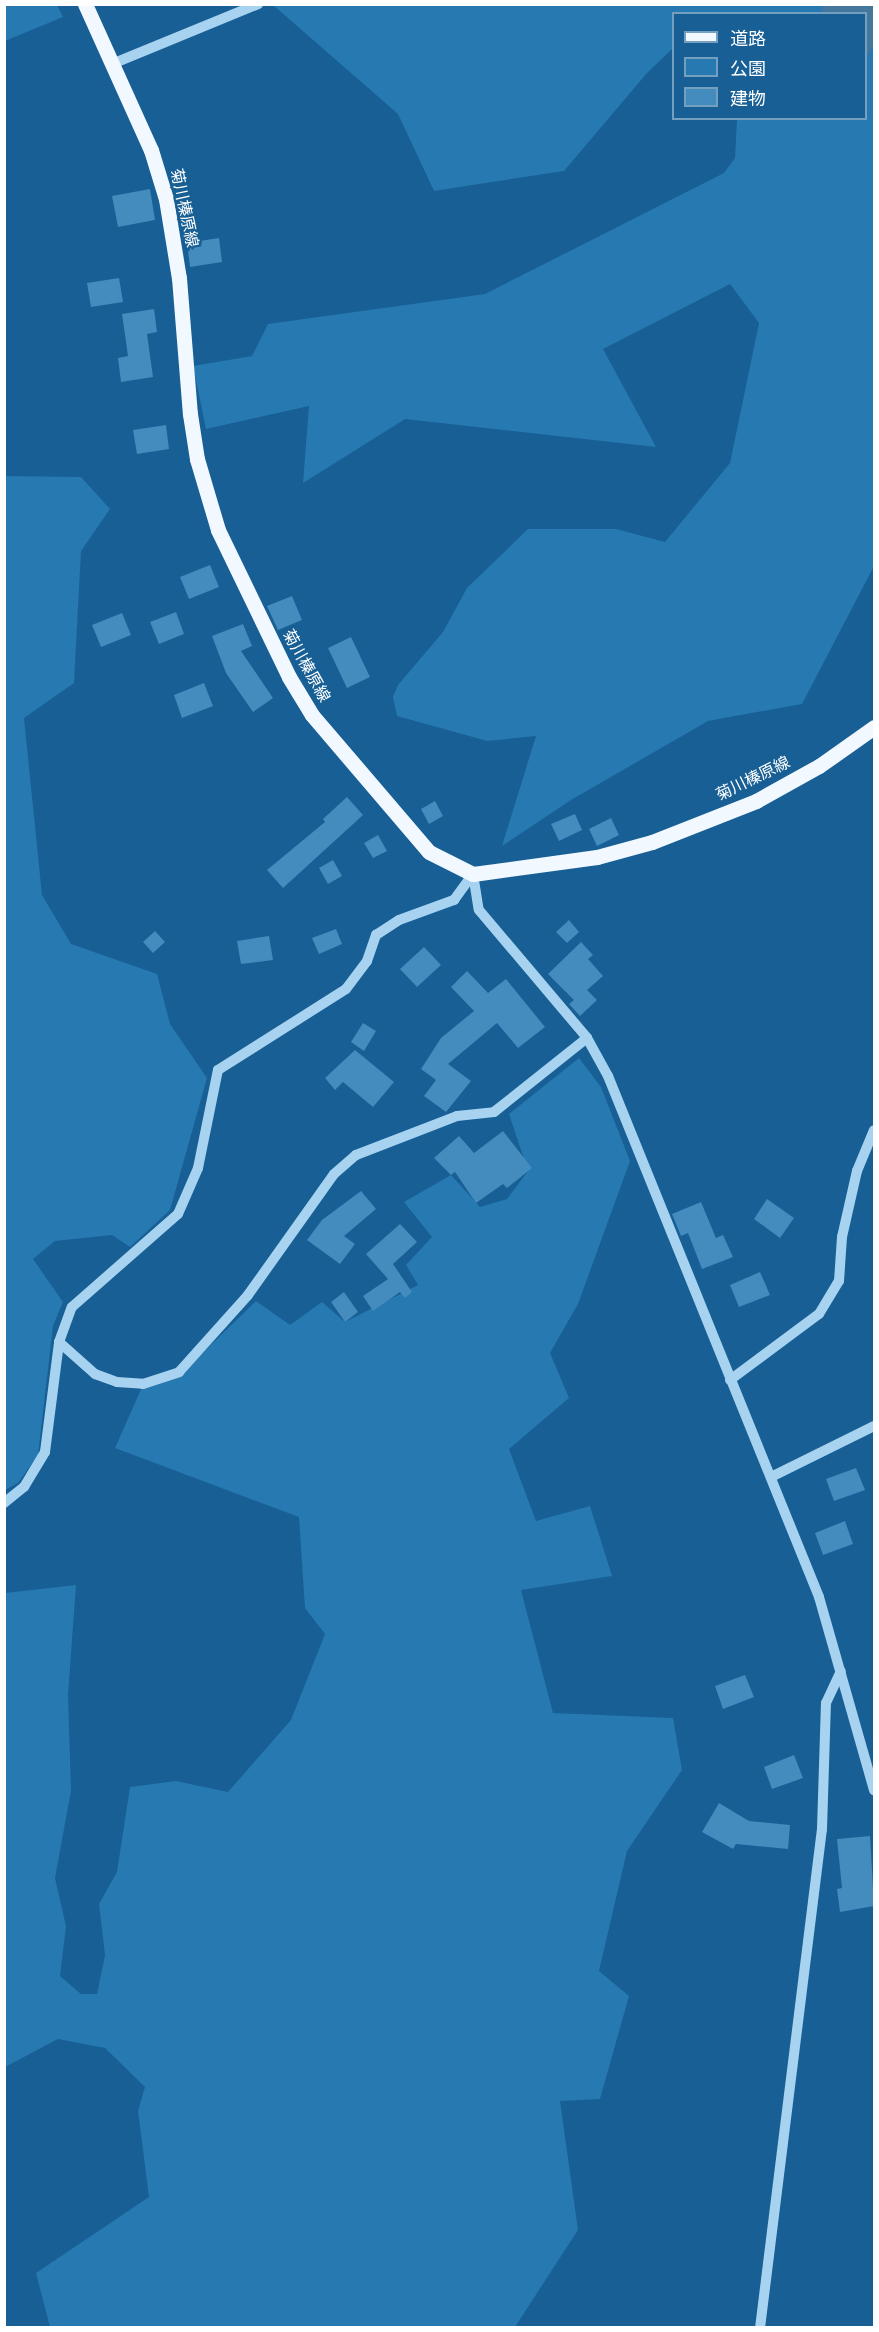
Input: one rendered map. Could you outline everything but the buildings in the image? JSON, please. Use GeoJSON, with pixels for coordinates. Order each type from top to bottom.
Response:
{"type":"FeatureCollection","features":[{"type":"Feature","properties":{"kind":"main road","name":"菊川榛原線"},"geometry":{"type":"LineString","coordinates":[[85,4],[151,150],[166,199],[179,278],[194,436],[218,530],[289,677],[312,715],[429,852],[473,874],[597,858],[652,842],[756,801],[819,766],[874,727]]}},
{"type":"Feature","properties":{"kind":"street"},"geometry":{"type":"LineString","coordinates":[[112,64],[258,4]]}},
{"type":"Feature","properties":{"kind":"street"},"geometry":{"type":"LineString","coordinates":[[473,874],[479,910],[587,1038],[608,1076],[819,1597],[874,1790]]}},
{"type":"Feature","properties":{"kind":"street"},"geometry":{"type":"LineString","coordinates":[[4,1503],[24,1486],[45,1452],[59,1341],[72,1306],[178,1214],[198,1168],[218,1070],[346,989],[367,961],[376,935],[399,920],[454,900],[473,874]]}},
{"type":"Feature","properties":{"kind":"street"},"geometry":{"type":"LineString","coordinates":[[59,1341],[95,1374],[117,1382],[143,1383],[179,1372],[248,1295],[334,1174],[348,1161],[457,1116],[494,1113],[587,1038]]}},
{"type":"Feature","properties":{"kind":"street"},"geometry":{"type":"LineString","coordinates":[[730,1380],[819,1314],[839,1281],[842,1237],[856,1171],[874,1130]]}},
{"type":"Feature","properties":{"kind":"street"},"geometry":{"type":"LineString","coordinates":[[771,1477],[874,1426]]}},
{"type":"Feature","properties":{"kind":"street"},"geometry":{"type":"LineString","coordinates":[[760,2328],[816,1886],[822,1829],[826,1703],[841,1671]]}},
{"type":"Feature","properties":{"kind":"green space"},"geometry":{"type":"Polygon","coordinates":[[[5,4],[57,5],[63,17],[5,41],[5,4]]]}},
{"type":"Feature","properties":{"kind":"green space"},"geometry":{"type":"Polygon","coordinates":[[[273,5],[874,5],[874,566],[802,704],[708,721],[571,800],[502,846],[536,736],[487,741],[397,716],[393,697],[398,685],[443,632],[467,588],[528,529],[616,529],[665,542],[730,463],[759,323],[730,284],[603,349],[656,447],[405,419],[303,483],[309,406],[206,429],[193,366],[252,356],[268,324],[485,294],[724,173],[735,158],[737,120],[867,120],[867,12],[672,12],[672,49],[647,73],[564,171],[434,191],[398,114],[273,5]]]}},
{"type":"Feature","properties":{"kind":"green space"},"geometry":{"type":"Polygon","coordinates":[[[5,476],[81,477],[110,509],[81,551],[74,683],[24,718],[42,895],[71,944],[157,974],[170,1024],[207,1078],[170,1210],[130,1247],[112,1235],[55,1241],[33,1259],[63,1302],[53,1326],[38,1455],[18,1483],[5,1490],[5,476]]]}},
{"type":"Feature","properties":{"kind":"green space"},"geometry":{"type":"Polygon","coordinates":[[[579,1058],[601,1087],[630,1161],[578,1304],[550,1353],[569,1398],[509,1449],[536,1521],[590,1506],[612,1576],[521,1590],[553,1713],[673,1718],[682,1770],[627,1851],[599,1971],[629,1996],[600,2099],[560,2101],[578,2230],[515,2327],[50,2327],[36,2273],[149,2197],[138,2111],[145,2087],[105,2048],[58,2039],[5,2067],[5,1593],[76,1585],[68,1695],[71,1791],[55,1878],[66,1926],[60,1976],[81,1994],[97,1994],[105,1955],[99,1904],[117,1872],[130,1787],[176,1781],[228,1792],[291,1720],[325,1634],[305,1608],[299,1517],[115,1448],[142,1387],[180,1375],[256,1301],[290,1325],[322,1302],[345,1322],[418,1285],[406,1265],[432,1237],[404,1202],[451,1175],[480,1207],[507,1199],[528,1171],[509,1114],[579,1058]]]}},
{"type":"Feature","properties":{"kind":"shaded area"},"geometry":{"type":"Polygon","coordinates":[[[822,5],[874,5],[874,44],[867,56],[867,12],[823,12],[822,5]]]}}]}
